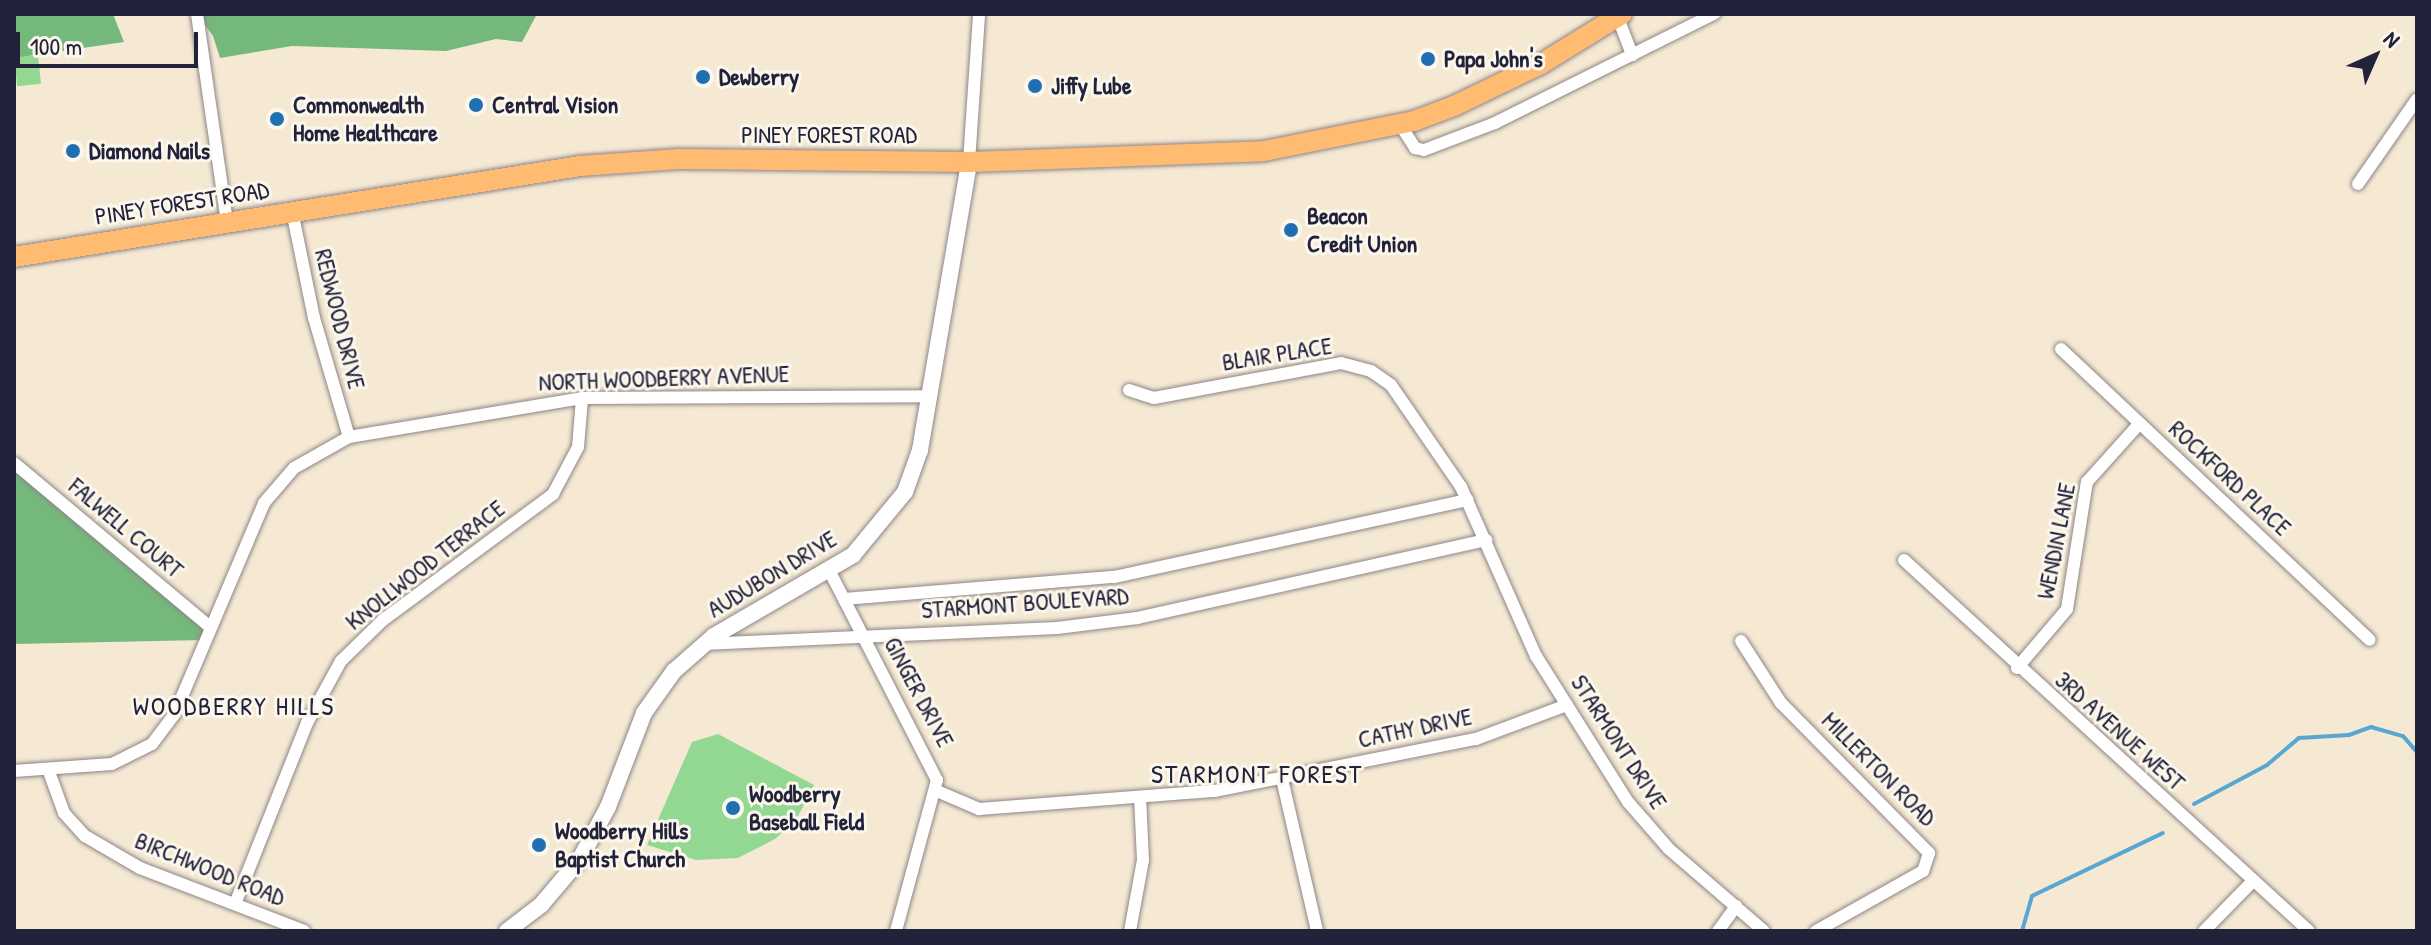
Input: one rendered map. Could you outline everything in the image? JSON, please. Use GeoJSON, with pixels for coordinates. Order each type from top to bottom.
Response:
{"type":"FeatureCollection","features":[{"type":"Feature","properties":{"kind":"main road","name":"PINEY FOREST ROAD"},"geometry":{"type":"LineString","coordinates":[[14,257],[580,166],[679,159],[969,162],[1264,151],[1399,123],[1498,86],[1620,16]]}},
{"type":"Feature","properties":{"kind":"street"},"geometry":{"type":"LineString","coordinates":[[197,14],[227,221]]}},
{"type":"Feature","properties":{"kind":"street"},"geometry":{"type":"LineString","coordinates":[[969,162],[979,14]]}},
{"type":"Feature","properties":{"kind":"street"},"geometry":{"type":"LineString","coordinates":[[1399,123],[1415,148],[1424,150],[1495,123],[1714,14]]}},
{"type":"Feature","properties":{"kind":"street"},"geometry":{"type":"LineString","coordinates":[[1620,16],[1632,55]]}},
{"type":"Feature","properties":{"kind":"street"},"geometry":{"type":"LineString","coordinates":[[2358,184],[2417,99]]}},
{"type":"Feature","properties":{"kind":"street","name":"AUDUBON DRIVE"},"geometry":{"type":"LineString","coordinates":[[507,931],[541,905],[580,859],[608,807],[644,713],[674,671],[703,644],[830,572],[871,538],[905,492],[920,450],[969,162]]}},
{"type":"Feature","properties":{"kind":"street","name":"REDWOOD DRIVE"},"geometry":{"type":"LineString","coordinates":[[292,211],[314,318],[349,437]]}},
{"type":"Feature","properties":{"kind":"street","name":"ROCKFORD PLACE"},"geometry":{"type":"LineString","coordinates":[[2061,349],[2370,640]]}},
{"type":"Feature","properties":{"kind":"street","name":"BLAIR PLACE"},"geometry":{"type":"LineString","coordinates":[[1129,390],[1154,398],[1326,364],[1356,366],[1391,385],[1468,500],[1486,540]]}},
{"type":"Feature","properties":{"kind":"street","name":"NORTH WOODBERRY AVENUE"},"geometry":{"type":"LineString","coordinates":[[14,771],[112,764],[152,744],[175,713],[264,503],[294,468],[349,437],[582,398],[927,396]]}},
{"type":"Feature","properties":{"kind":"street","name":"KNOLLWOOD TERRACE"},"geometry":{"type":"LineString","coordinates":[[235,904],[307,723],[341,661],[383,620],[553,494],[578,447],[582,398]]}},
{"type":"Feature","properties":{"kind":"street","name":"WENDIN LANE"},"geometry":{"type":"LineString","coordinates":[[2017,668],[2067,609],[2087,482],[2140,423]]}},
{"type":"Feature","properties":{"kind":"street","name":"FALWELL COURT"},"geometry":{"type":"LineString","coordinates":[[14,463],[210,627]]}},
{"type":"Feature","properties":{"kind":"street","name":"STARMONT BOULEVARD"},"geometry":{"type":"LineString","coordinates":[[844,599],[1114,577],[1468,500]]}},
{"type":"Feature","properties":{"kind":"street","name":"STARMONT BOULEVARD"},"geometry":{"type":"LineString","coordinates":[[703,644],[863,634],[1057,628],[1137,618],[1486,540]]}},
{"type":"Feature","properties":{"kind":"street","name":"STARMONT DRIVE"},"geometry":{"type":"LineString","coordinates":[[1486,540],[1536,656],[1647,826],[1764,931]]}},
{"type":"Feature","properties":{"kind":"street","name":"3RD AVENUE WEST"},"geometry":{"type":"LineString","coordinates":[[1904,560],[2017,668],[2309,931]]}},
{"type":"Feature","properties":{"kind":"street","name":"GINGER DRIVE"},"geometry":{"type":"LineString","coordinates":[[830,572],[934,769],[937,791]]}},
{"type":"Feature","properties":{"kind":"street","name":"MILLERTON ROAD"},"geometry":{"type":"LineString","coordinates":[[1741,641],[1781,703],[1929,853],[1923,871],[1816,931]]}},
{"type":"Feature","properties":{"kind":"street","name":"CATHY DRIVE"},"geometry":{"type":"LineString","coordinates":[[937,791],[979,809],[1140,797],[1282,779],[1476,739],[1567,705]]}},
{"type":"Feature","properties":{"kind":"street","name":"BIRCHWOOD ROAD"},"geometry":{"type":"LineString","coordinates":[[48,769],[64,813],[85,836],[140,868],[304,931]]}},
{"type":"Feature","properties":{"kind":"street"},"geometry":{"type":"LineString","coordinates":[[1282,779],[1317,931]]}},
{"type":"Feature","properties":{"kind":"street"},"geometry":{"type":"LineString","coordinates":[[896,931],[937,791]]}},
{"type":"Feature","properties":{"kind":"street"},"geometry":{"type":"LineString","coordinates":[[1130,931],[1143,860],[1140,797]]}},
{"type":"Feature","properties":{"kind":"street"},"geometry":{"type":"LineString","coordinates":[[2204,931],[2254,880]]}},
{"type":"Feature","properties":{"kind":"street"},"geometry":{"type":"LineString","coordinates":[[1718,931],[1736,906]]}},
{"type":"Feature","properties":{"kind":"green space"},"geometry":{"type":"Polygon","coordinates":[[[14,14],[113,14],[124,42],[14,58],[14,14]]]}},
{"type":"Feature","properties":{"kind":"green space"},"geometry":{"type":"Polygon","coordinates":[[[197,14],[537,14],[522,42],[496,39],[446,51],[292,46],[220,58],[213,36],[197,14]]]}},
{"type":"Feature","properties":{"kind":"green space"},"geometry":{"type":"Polygon","coordinates":[[[38,55],[41,84],[17,86],[14,58],[38,55]]]}},
{"type":"Feature","properties":{"kind":"green space"},"geometry":{"type":"Polygon","coordinates":[[[14,463],[210,627],[204,640],[14,644],[14,463]]]}},
{"type":"Feature","properties":{"kind":"green space","name":"Woodberry Baseball Field"},"geometry":{"type":"Polygon","coordinates":[[[718,734],[814,785],[796,820],[775,839],[738,858],[696,860],[647,845],[692,742],[718,734]]]}},
{"type":"Feature","properties":{"kind":"waterway"},"geometry":{"type":"LineString","coordinates":[[2194,804],[2267,765],[2299,738],[2349,735],[2371,727],[2403,736],[2417,752]]}},
{"type":"Feature","properties":{"kind":"waterway"},"geometry":{"type":"LineString","coordinates":[[2022,931],[2032,896],[2163,833]]}},
{"type":"Feature","properties":{"kind":"place","name":"Papa John's"},"geometry":{"type":"Point","coordinates":[1428,59]}},
{"type":"Feature","properties":{"kind":"place","name":"Dewberry"},"geometry":{"type":"Point","coordinates":[703,77]}},
{"type":"Feature","properties":{"kind":"place","name":"Jiffy Lube"},"geometry":{"type":"Point","coordinates":[1035,86]}},
{"type":"Feature","properties":{"kind":"place","name":"Central Vision"},"geometry":{"type":"Point","coordinates":[476,105]}},
{"type":"Feature","properties":{"kind":"place","name":"Commonwealth Home Healthcare"},"geometry":{"type":"Point","coordinates":[277,119]}},
{"type":"Feature","properties":{"kind":"place","name":"Diamond Nails"},"geometry":{"type":"Point","coordinates":[73,151]}},
{"type":"Feature","properties":{"kind":"place","name":"Beacon Credit Union"},"geometry":{"type":"Point","coordinates":[1291,230]}},
{"type":"Feature","properties":{"kind":"place","name":"Woodberry Baseball Field"},"geometry":{"type":"Point","coordinates":[733,808]}},
{"type":"Feature","properties":{"kind":"place","name":"Woodberry Hills Baptist Church"},"geometry":{"type":"Point","coordinates":[539,845]}},
{"type":"Feature","properties":{"kind":"district","name":"WOODBERRY HILLS"},"geometry":{"type":"Point","coordinates":[234,706]}},
{"type":"Feature","properties":{"kind":"district","name":"STARMONT FOREST"},"geometry":{"type":"Point","coordinates":[1257,774]}}]}
